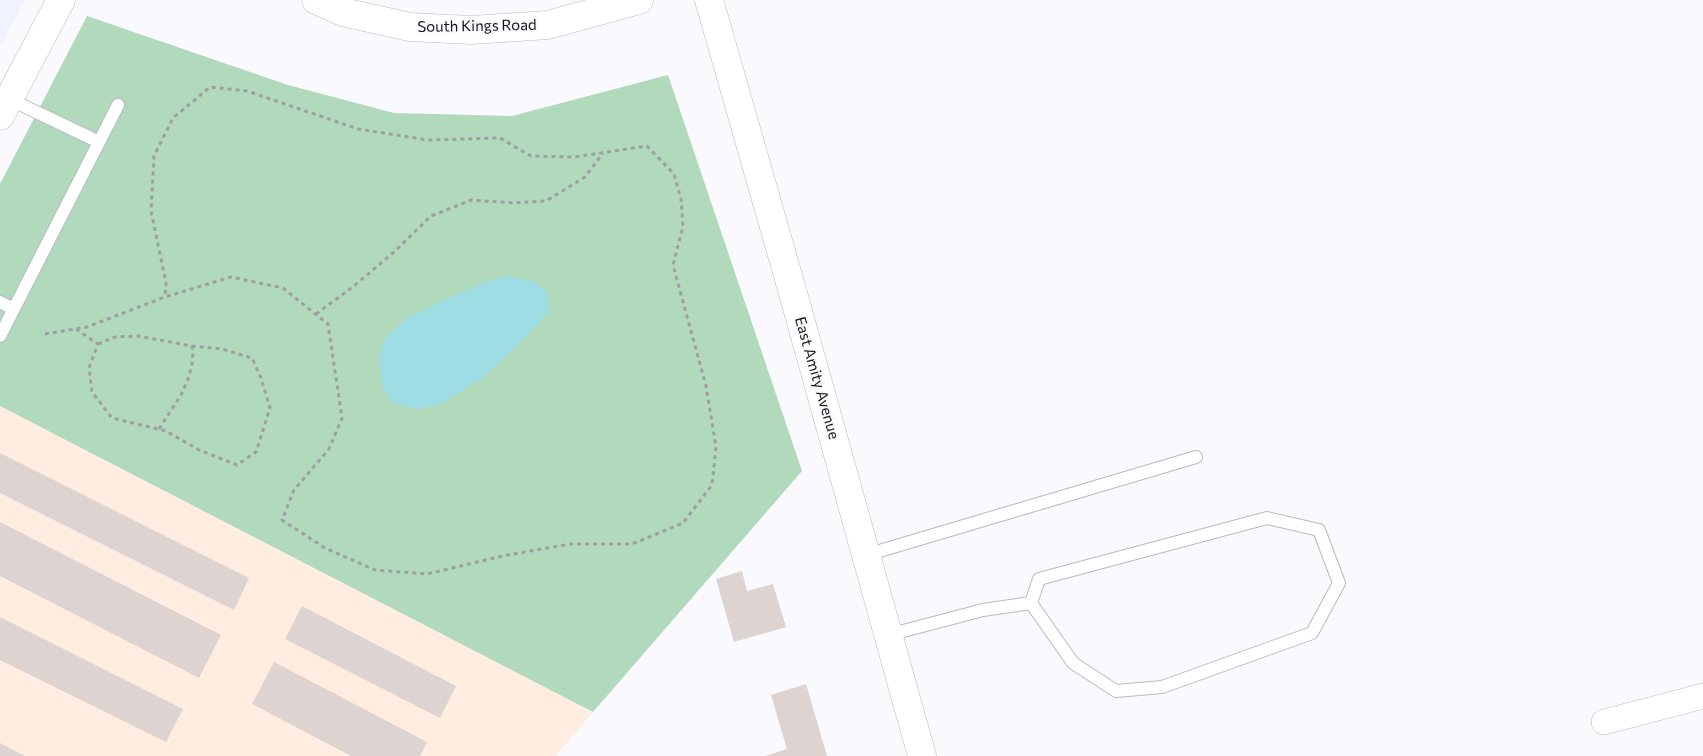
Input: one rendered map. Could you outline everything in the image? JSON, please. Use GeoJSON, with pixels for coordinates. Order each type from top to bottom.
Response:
{"type":"FeatureCollection","features":[{"type":"Feature","properties":{"kind":"main road"},"geometry":{"type":"LineString","coordinates":[[4,108],[61,0]]}},
{"type":"Feature","properties":{"kind":"main road","name":"South Kings Road"},"geometry":{"type":"LineString","coordinates":[[316,0],[343,12],[410,27],[471,30],[548,25],[639,0]]}},
{"type":"Feature","properties":{"kind":"main road","name":"East Amity Avenue"},"geometry":{"type":"LineString","coordinates":[[709,0],[922,756]]}},
{"type":"Feature","properties":{"kind":"street"},"geometry":{"type":"LineString","coordinates":[[1604,722],[1703,696]]}},
{"type":"Feature","properties":{"kind":"lane"},"geometry":{"type":"LineString","coordinates":[[0,336],[118,105]]}},
{"type":"Feature","properties":{"kind":"lane"},"geometry":{"type":"LineString","coordinates":[[4,108],[99,142]]}},
{"type":"Feature","properties":{"kind":"lane"},"geometry":{"type":"LineString","coordinates":[[0,302],[14,309]]}},
{"type":"Feature","properties":{"kind":"lane"},"geometry":{"type":"LineString","coordinates":[[866,555],[1196,457]]}},
{"type":"Feature","properties":{"kind":"lane"},"geometry":{"type":"LineString","coordinates":[[1267,518],[1319,530],[1340,583],[1312,633],[1162,687],[1116,691],[1072,663],[1031,603],[1040,579],[1267,518]]}},
{"type":"Feature","properties":{"kind":"lane"},"geometry":{"type":"LineString","coordinates":[[888,635],[983,610],[1031,603]]}},
{"type":"Feature","properties":{"kind":"path"},"geometry":{"type":"LineString","coordinates":[[45,334],[87,327],[165,296],[230,278],[283,288],[328,324],[342,418],[330,450],[294,490],[282,520],[325,548],[376,570],[427,574],[507,555],[571,544],[632,544],[683,523],[712,485],[716,447],[706,386],[674,265],[683,226],[682,199],[674,174],[647,146],[574,157],[531,156],[500,138],[428,140],[358,129],[247,91],[210,87],[173,118],[154,156],[151,211],[166,283],[165,296]]}},
{"type":"Feature","properties":{"kind":"path"},"geometry":{"type":"LineString","coordinates":[[316,314],[354,286],[394,252],[431,216],[471,200],[514,203],[546,201],[585,177],[604,153]]}},
{"type":"Feature","properties":{"kind":"path"},"geometry":{"type":"LineString","coordinates":[[75,329],[98,344]]}},
{"type":"Feature","properties":{"kind":"path"},"geometry":{"type":"LineString","coordinates":[[138,336],[192,346],[222,349],[252,358],[261,378],[270,408],[256,452],[237,465],[199,450],[166,431],[112,418],[92,392],[89,368],[98,344],[115,337],[138,336]]}},
{"type":"Feature","properties":{"kind":"path"},"geometry":{"type":"LineString","coordinates":[[159,429],[181,395],[189,377],[193,358],[192,346]]}},
{"type":"Feature","properties":{"kind":"shaded area"},"geometry":{"type":"Polygon","coordinates":[[[0,0],[25,0],[0,48],[0,0]]]}},
{"type":"Feature","properties":{"kind":"shaded area"},"geometry":{"type":"Polygon","coordinates":[[[0,406],[593,712],[556,756],[0,756],[0,406]]]}},
{"type":"Feature","properties":{"kind":"green space"},"geometry":{"type":"Polygon","coordinates":[[[87,16],[288,85],[394,113],[512,116],[668,75],[802,471],[593,712],[0,406],[0,184],[87,16]]]}},
{"type":"Feature","properties":{"kind":"water"},"geometry":{"type":"Polygon","coordinates":[[[507,276],[534,282],[547,292],[549,312],[485,376],[443,403],[416,409],[392,402],[383,387],[379,358],[385,338],[407,318],[453,296],[489,281],[507,276]]]}},
{"type":"Feature","properties":{"kind":"building"},"geometry":{"type":"Polygon","coordinates":[[[0,453],[249,578],[234,610],[0,493],[0,453]]]}},
{"type":"Feature","properties":{"kind":"building"},"geometry":{"type":"Polygon","coordinates":[[[0,522],[221,635],[199,678],[0,576],[0,522]]]}},
{"type":"Feature","properties":{"kind":"building"},"geometry":{"type":"Polygon","coordinates":[[[742,571],[747,591],[773,584],[786,627],[734,642],[716,579],[742,571]]]}},
{"type":"Feature","properties":{"kind":"building"},"geometry":{"type":"Polygon","coordinates":[[[302,606],[456,686],[440,718],[285,639],[302,606]]]}},
{"type":"Feature","properties":{"kind":"building"},"geometry":{"type":"Polygon","coordinates":[[[0,617],[183,709],[166,742],[0,660],[0,617]]]}},
{"type":"Feature","properties":{"kind":"building"},"geometry":{"type":"Polygon","coordinates":[[[274,662],[427,742],[420,756],[351,756],[252,704],[274,662]]]}},
{"type":"Feature","properties":{"kind":"building"},"geometry":{"type":"Polygon","coordinates":[[[806,684],[827,756],[765,756],[787,749],[771,695],[806,684]]]}},
{"type":"Feature","properties":{"kind":"building"},"geometry":{"type":"Polygon","coordinates":[[[0,743],[25,756],[0,756],[0,743]]]}}]}
